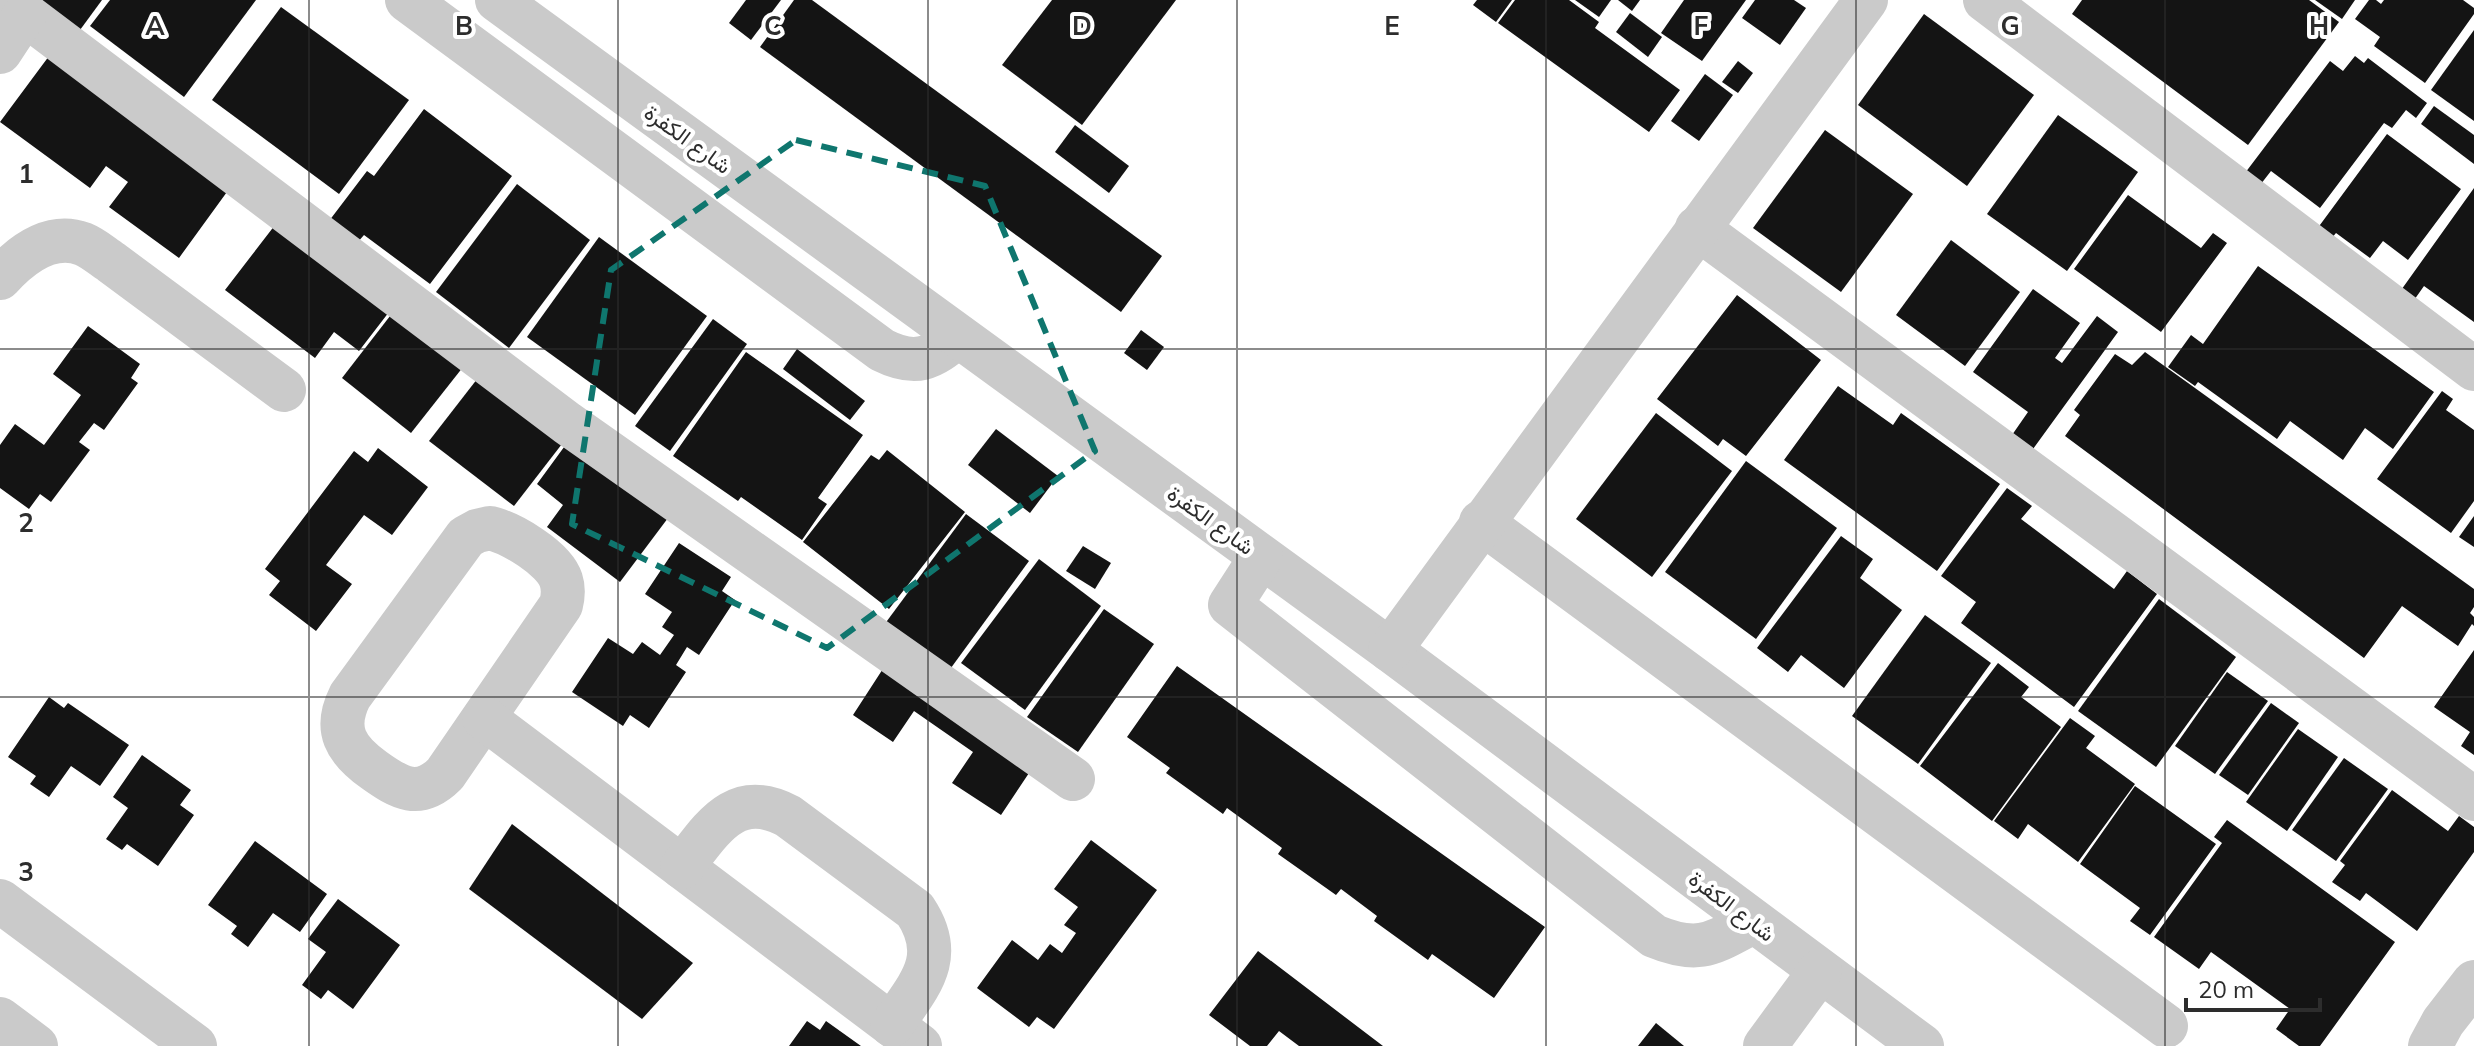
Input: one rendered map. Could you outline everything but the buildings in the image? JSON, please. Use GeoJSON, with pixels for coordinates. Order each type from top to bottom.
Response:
{"type":"FeatureCollection","features":[{"type":"Feature","properties":{"kind":"street"},"geometry":{"type":"LineString","coordinates":[[407,0],[882,350],[911,360],[927,358],[958,336]]}},
{"type":"Feature","properties":{"kind":"street","name":"شارع الكفرة"},"geometry":{"type":"LineString","coordinates":[[497,0],[1390,650],[1922,1046]]}},
{"type":"Feature","properties":{"kind":"street"},"geometry":{"type":"LineString","coordinates":[[1390,650],[1866,0]]}},
{"type":"Feature","properties":{"kind":"street"},"geometry":{"type":"LineString","coordinates":[[1985,0],[2474,369]]}},
{"type":"Feature","properties":{"kind":"street"},"geometry":{"type":"LineString","coordinates":[[0,52],[15,7],[567,423],[1073,779]]}},
{"type":"Feature","properties":{"kind":"street"},"geometry":{"type":"LineString","coordinates":[[1697,228],[2474,799]]}},
{"type":"Feature","properties":{"kind":"street"},"geometry":{"type":"LineString","coordinates":[[0,278],[21,256],[51,242],[83,244],[284,390]]}},
{"type":"Feature","properties":{"kind":"street"},"geometry":{"type":"LineString","coordinates":[[1481,522],[2166,1026]]}},
{"type":"Feature","properties":{"kind":"street"},"geometry":{"type":"LineString","coordinates":[[490,528],[503,531],[546,559],[561,581],[563,594],[556,616],[484,718],[437,783],[414,790],[392,783],[358,759],[344,737],[342,724],[343,710],[350,696],[466,537],[490,528]]}},
{"type":"Feature","properties":{"kind":"street"},"geometry":{"type":"LineString","coordinates":[[1261,557],[1230,605],[1654,936],[1674,944],[1696,946],[1730,936],[1753,922]]}},
{"type":"Feature","properties":{"kind":"street"},"geometry":{"type":"LineString","coordinates":[[484,718],[906,1036],[930,960],[931,942],[915,910],[788,816],[774,809],[744,807],[729,814],[717,822],[682,867]]}},
{"type":"Feature","properties":{"kind":"street"},"geometry":{"type":"LineString","coordinates":[[0,901],[179,1042]]}},
{"type":"Feature","properties":{"kind":"street"},"geometry":{"type":"LineString","coordinates":[[1765,1046],[1820,971]]}},
{"type":"Feature","properties":{"kind":"street"},"geometry":{"type":"LineString","coordinates":[[2430,1046],[2443,1022],[2474,982]]}},
{"type":"Feature","properties":{"kind":"street"},"geometry":{"type":"LineString","coordinates":[[0,1019],[36,1046]]}},
{"type":"Feature","properties":{"kind":"highlighted area"},"geometry":{"type":"Polygon","coordinates":[[[796,140],[985,186],[1095,451],[827,648],[572,524],[611,270],[796,140]]]}}]}
